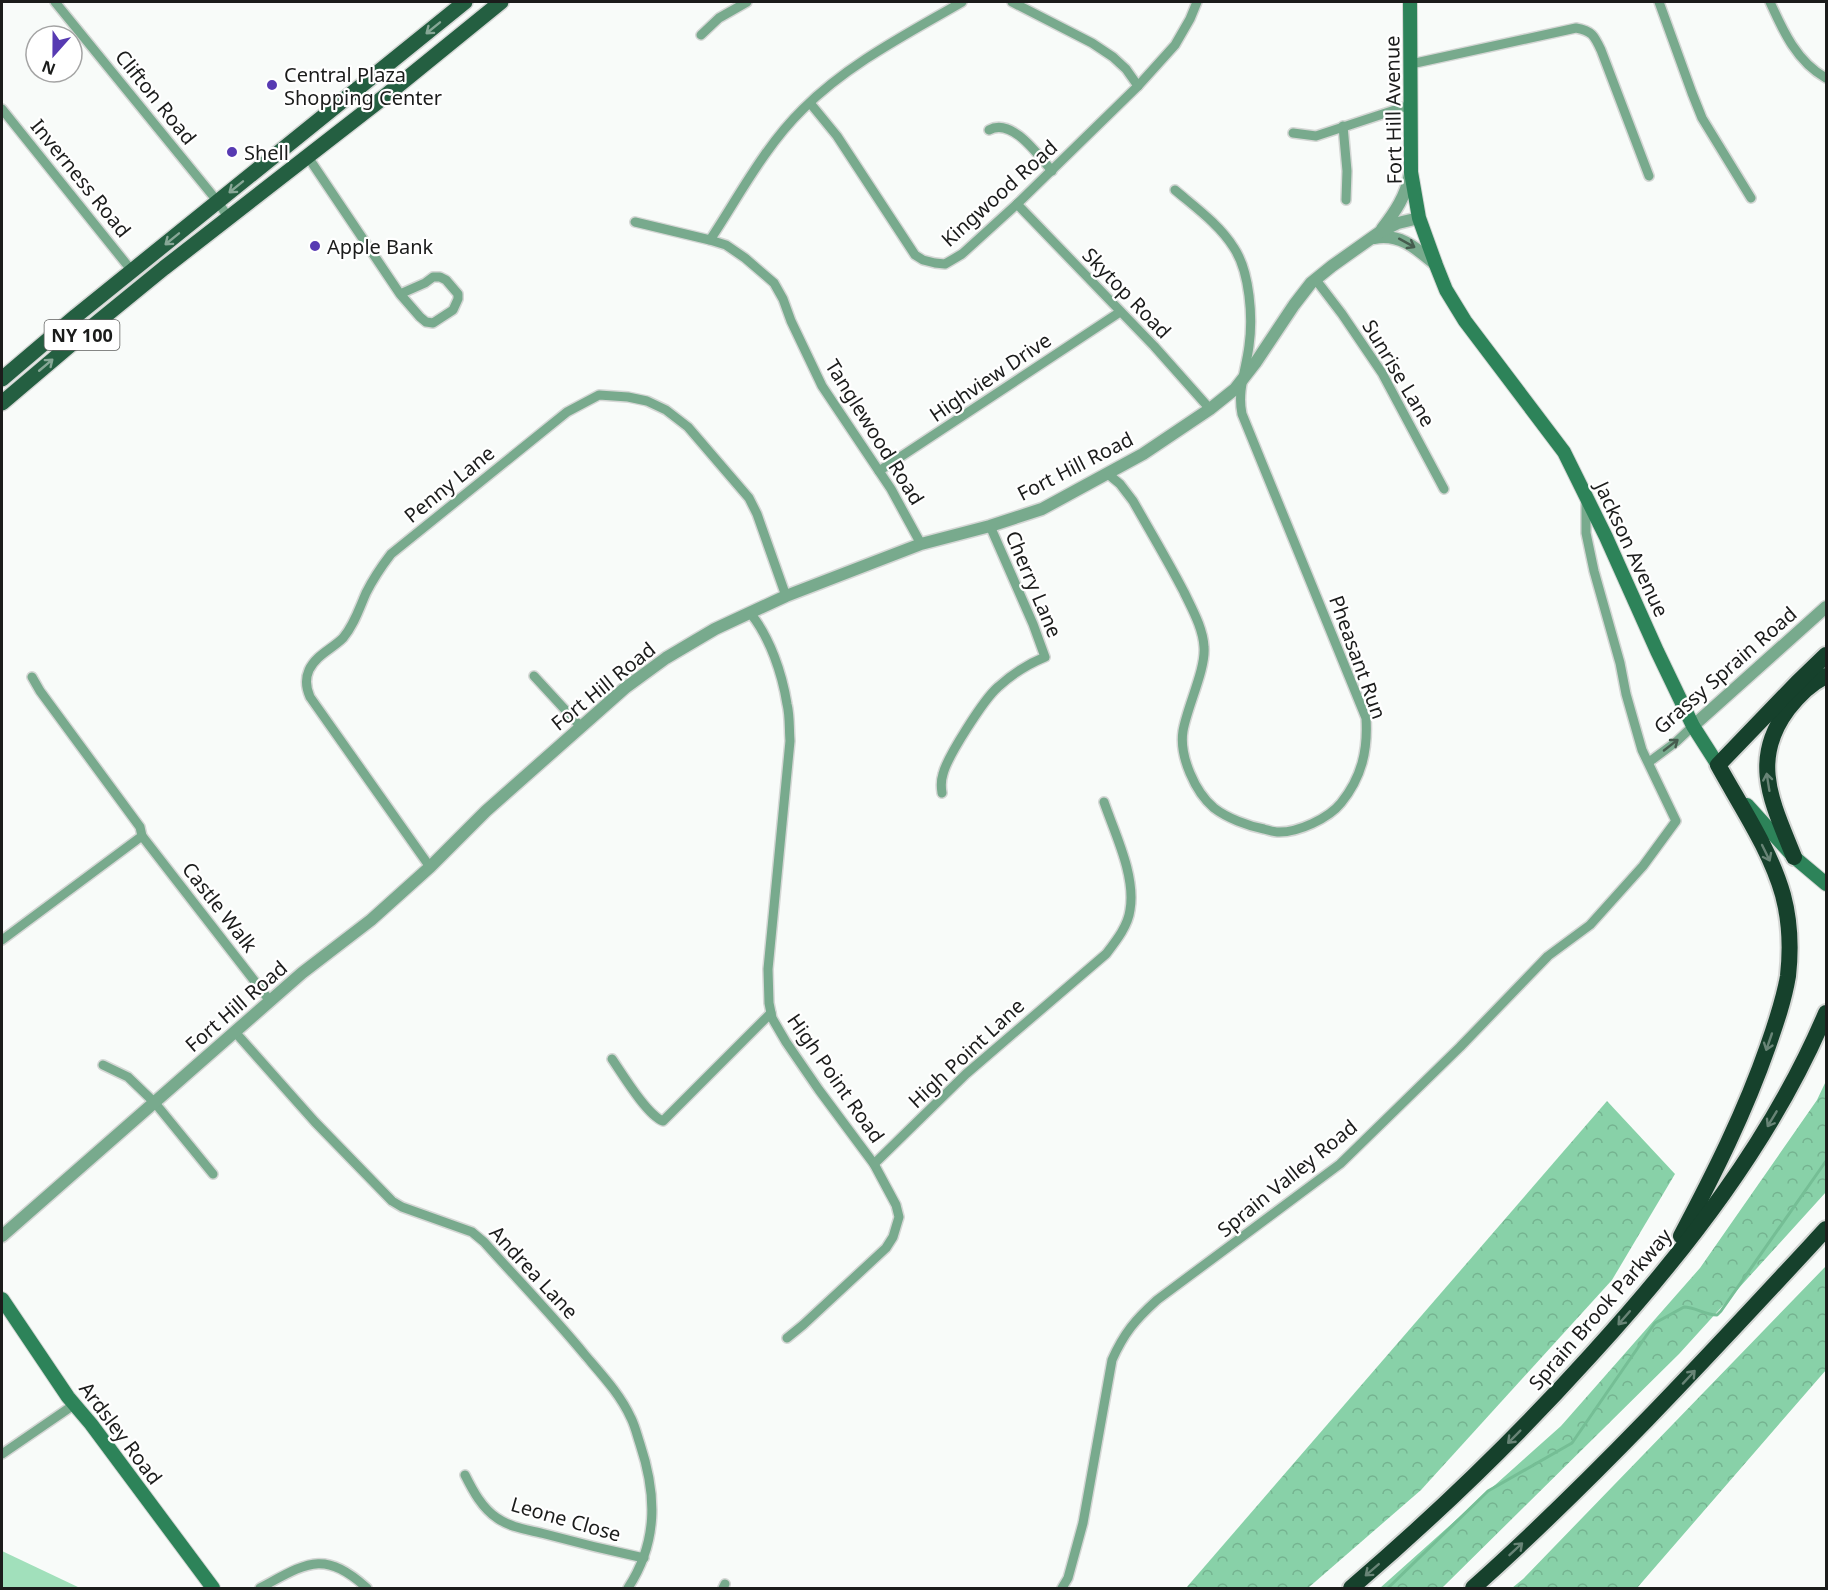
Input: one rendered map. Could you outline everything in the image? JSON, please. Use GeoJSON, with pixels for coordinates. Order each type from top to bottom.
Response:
{"type":"FeatureCollection","features":[{"type":"Feature","properties":{"kind":"highway"},"geometry":{"type":"LineString","coordinates":[[1661,1274],[1721,1161],[1751,1092],[1777,1018],[1788,976],[1790,950],[1788,924],[1779,884],[1761,843],[1718,765],[1827,655]]}},
{"type":"Feature","properties":{"kind":"highway"},"geometry":{"type":"LineString","coordinates":[[1794,857],[1771,795],[1767,756],[1775,730],[1792,704],[1805,690],[1827,676]]}},
{"type":"Feature","properties":{"kind":"highway","name":"Sprain Brook Parkway"},"geometry":{"type":"LineString","coordinates":[[1351,1588],[1431,1517],[1532,1418],[1602,1343],[1661,1274],[1714,1206],[1754,1149],[1790,1089],[1827,1013]]}},
{"type":"Feature","properties":{"kind":"highway"},"geometry":{"type":"LineString","coordinates":[[1473,1588],[1597,1472],[1827,1229]]}},
{"type":"Feature","properties":{"kind":"highway"},"geometry":{"type":"LineString","coordinates":[[1725,1338],[1827,1246]]}},
{"type":"Feature","properties":{"kind":"main road","name":"NY 100"},"geometry":{"type":"LineString","coordinates":[[2,379],[76,316],[465,2]]}},
{"type":"Feature","properties":{"kind":"main road","name":"NY 100"},"geometry":{"type":"LineString","coordinates":[[2,404],[88,330],[228,217],[308,157],[501,2]]}},
{"type":"Feature","properties":{"kind":"main road","name":"Fort Hill Avenue"},"geometry":{"type":"LineString","coordinates":[[1410,2],[1411,172],[1419,218]]}},
{"type":"Feature","properties":{"kind":"main road","name":"Jackson Avenue"},"geometry":{"type":"LineString","coordinates":[[1419,218],[1446,290],[1465,321],[1564,452],[1586,494],[1693,726],[1742,799],[1794,857],[1827,884]]}},
{"type":"Feature","properties":{"kind":"main road","name":"Ardsley Road"},"geometry":{"type":"LineString","coordinates":[[2,1299],[24,1334],[75,1404],[213,1588]]}},
{"type":"Feature","properties":{"kind":"street","name":"Clifton Road"},"geometry":{"type":"LineString","coordinates":[[55,2],[228,217]]}},
{"type":"Feature","properties":{"kind":"street"},"geometry":{"type":"LineString","coordinates":[[701,35],[719,18],[747,2]]}},
{"type":"Feature","properties":{"kind":"street"},"geometry":{"type":"LineString","coordinates":[[710,240],[777,139],[810,103],[845,73],[885,46],[962,2]]}},
{"type":"Feature","properties":{"kind":"street"},"geometry":{"type":"LineString","coordinates":[[1012,2],[1092,43],[1113,57],[1126,69],[1138,86]]}},
{"type":"Feature","properties":{"kind":"street","name":"Kingwood Road"},"geometry":{"type":"LineString","coordinates":[[810,103],[844,146],[915,255],[923,260],[945,264],[954,260],[1017,204],[1138,86],[1175,45],[1191,19],[1197,2]]}},
{"type":"Feature","properties":{"kind":"street"},"geometry":{"type":"LineString","coordinates":[[1659,2],[1702,118],[1751,198]]}},
{"type":"Feature","properties":{"kind":"street"},"geometry":{"type":"LineString","coordinates":[[1770,2],[1793,47],[1808,65],[1827,78]]}},
{"type":"Feature","properties":{"kind":"street"},"geometry":{"type":"LineString","coordinates":[[1411,64],[1576,28],[1588,30],[1595,37],[1601,50],[1649,176]]}},
{"type":"Feature","properties":{"kind":"street"},"geometry":{"type":"LineString","coordinates":[[1293,133],[1316,136],[1410,105]]}},
{"type":"Feature","properties":{"kind":"street","name":"Inverness Road"},"geometry":{"type":"LineString","coordinates":[[2,109],[132,271]]}},
{"type":"Feature","properties":{"kind":"street"},"geometry":{"type":"LineString","coordinates":[[1343,126],[1347,171],[1346,200]]}},
{"type":"Feature","properties":{"kind":"street"},"geometry":{"type":"LineString","coordinates":[[989,130],[995,127],[1007,128],[1033,148],[1052,171]]}},
{"type":"Feature","properties":{"kind":"street"},"geometry":{"type":"LineString","coordinates":[[308,157],[400,294],[420,317],[426,322],[433,323],[453,310],[458,299],[458,294],[446,280],[440,277],[433,278],[400,294]]}},
{"type":"Feature","properties":{"kind":"street"},"geometry":{"type":"LineString","coordinates":[[1376,235],[1400,204],[1411,172]]}},
{"type":"Feature","properties":{"kind":"street","name":"Pheasant Run"},"geometry":{"type":"LineString","coordinates":[[1108,474],[1120,484],[1133,501],[1198,620],[1204,647],[1203,661],[1183,732],[1187,766],[1193,781],[1214,807],[1239,821],[1258,828],[1277,832],[1296,830],[1318,821],[1339,805],[1352,789],[1360,772],[1366,752],[1366,718],[1242,414],[1239,401],[1251,327],[1246,284],[1240,259],[1234,247],[1219,229],[1175,190]]}},
{"type":"Feature","properties":{"kind":"street","name":"Skytop Road"},"geometry":{"type":"LineString","coordinates":[[1017,204],[1210,409]]}},
{"type":"Feature","properties":{"kind":"street","name":"Fort Hill Road"},"geometry":{"type":"LineString","coordinates":[[2,1236],[302,973],[371,920],[430,867],[486,811],[625,688],[666,658],[715,629],[786,596],[921,544],[990,526],[1042,509],[1143,454],[1210,409],[1235,388],[1256,362],[1294,305],[1332,266],[1376,235],[1398,223],[1419,218]]}},
{"type":"Feature","properties":{"kind":"street","name":"Tanglewood Road"},"geometry":{"type":"LineString","coordinates":[[635,222],[726,245],[774,283],[822,386],[891,489],[921,544]]}},
{"type":"Feature","properties":{"kind":"street"},"geometry":{"type":"LineString","coordinates":[[1376,235],[1402,239],[1436,265]]}},
{"type":"Feature","properties":{"kind":"street","name":"Sunrise Lane"},"geometry":{"type":"LineString","coordinates":[[1316,280],[1382,373],[1444,489]]}},
{"type":"Feature","properties":{"kind":"street","name":"Highview Drive"},"geometry":{"type":"LineString","coordinates":[[879,471],[1120,312]]}},
{"type":"Feature","properties":{"kind":"street","name":"Penny Lane"},"geometry":{"type":"LineString","coordinates":[[430,867],[310,697],[307,688],[309,669],[318,658],[342,638],[357,618],[377,572],[391,554],[567,412],[599,395],[628,397],[647,401],[666,410],[688,427],[748,498],[757,514],[786,596]]}},
{"type":"Feature","properties":{"kind":"street"},"geometry":{"type":"LineString","coordinates":[[1586,494],[1586,533],[1594,571],[1642,750],[1649,762]]}},
{"type":"Feature","properties":{"kind":"street","name":"Cherry Lane"},"geometry":{"type":"LineString","coordinates":[[942,793],[943,772],[949,758],[983,704],[1009,677],[1045,657],[1034,624],[990,526]]}},
{"type":"Feature","properties":{"kind":"street","name":"Grassy Sprain Road"},"geometry":{"type":"LineString","coordinates":[[1649,762],[1676,742],[1827,607]]}},
{"type":"Feature","properties":{"kind":"street","name":"High Point Road"},"geometry":{"type":"LineString","coordinates":[[751,614],[768,643],[779,671],[788,705],[790,741],[768,969],[772,1018],[786,1042],[874,1164],[900,1217],[893,1237],[874,1261],[787,1338]]}},
{"type":"Feature","properties":{"kind":"street"},"geometry":{"type":"LineString","coordinates":[[534,676],[581,728]]}},
{"type":"Feature","properties":{"kind":"street","name":"Castle Walk"},"geometry":{"type":"LineString","coordinates":[[32,677],[140,827],[142,836],[270,1001]]}},
{"type":"Feature","properties":{"kind":"street","name":"Sprain Valley Road"},"geometry":{"type":"LineString","coordinates":[[1062,1588],[1068,1578],[1083,1523],[1112,1360],[1121,1339],[1137,1319],[1157,1300],[1340,1164],[1460,1047],[1548,956],[1590,925],[1643,866],[1676,821],[1649,762]]}},
{"type":"Feature","properties":{"kind":"street","name":"High Point Lane"},"geometry":{"type":"LineString","coordinates":[[874,1164],[966,1074],[1106,954],[1119,938],[1130,912],[1131,893],[1128,869],[1104,802]]}},
{"type":"Feature","properties":{"kind":"street"},"geometry":{"type":"LineString","coordinates":[[2,940],[142,836]]}},
{"type":"Feature","properties":{"kind":"street"},"geometry":{"type":"LineString","coordinates":[[612,1059],[648,1109],[663,1121],[771,1013]]}},
{"type":"Feature","properties":{"kind":"street","name":"Andrea Lane"},"geometry":{"type":"LineString","coordinates":[[235,1032],[315,1122],[392,1201],[402,1207],[471,1232],[484,1242],[612,1387],[631,1418],[651,1484],[653,1508],[652,1526],[644,1558],[628,1588]]}},
{"type":"Feature","properties":{"kind":"street"},"geometry":{"type":"LineString","coordinates":[[103,1065],[128,1077],[155,1103],[213,1174]]}},
{"type":"Feature","properties":{"kind":"street"},"geometry":{"type":"LineString","coordinates":[[2,1454],[75,1404]]}},
{"type":"Feature","properties":{"kind":"street","name":"Leone Close"},"geometry":{"type":"LineString","coordinates":[[465,1475],[484,1508],[512,1526],[644,1558]]}},
{"type":"Feature","properties":{"kind":"street"},"geometry":{"type":"LineString","coordinates":[[260,1588],[300,1566],[324,1564],[338,1567],[351,1574],[367,1588]]}},
{"type":"Feature","properties":{"kind":"green space"},"geometry":{"type":"Polygon","coordinates":[[[1826,1081],[1826,1192],[1679,1354],[1442,1588],[1380,1588],[1561,1426],[1700,1268],[1817,1100],[1826,1081]]]}},
{"type":"Feature","properties":{"kind":"green space"},"geometry":{"type":"Polygon","coordinates":[[[1607,1101],[1675,1174],[1612,1280],[1421,1490],[1308,1588],[1186,1588],[1607,1101]]]}},
{"type":"Feature","properties":{"kind":"green space"},"geometry":{"type":"Polygon","coordinates":[[[1826,1266],[1826,1370],[1637,1588],[1512,1588],[1523,1579],[1826,1266]]]}},
{"type":"Feature","properties":{"kind":"green space"},"geometry":{"type":"Polygon","coordinates":[[[2,1551],[80,1588],[2,1588],[2,1551]]]}},
{"type":"Feature","properties":{"kind":"waterway"},"geometry":{"type":"LineString","coordinates":[[1388,1588],[1488,1491],[1572,1443],[1655,1323],[1684,1307],[1717,1315],[1826,1161]]}},
{"type":"Feature","properties":{"kind":"place","name":"Central Plaza Shopping Center"},"geometry":{"type":"Point","coordinates":[272,85]}},
{"type":"Feature","properties":{"kind":"place","name":"Shell"},"geometry":{"type":"Point","coordinates":[232,152]}},
{"type":"Feature","properties":{"kind":"place","name":"Apple Bank"},"geometry":{"type":"Point","coordinates":[315,246]}}]}
